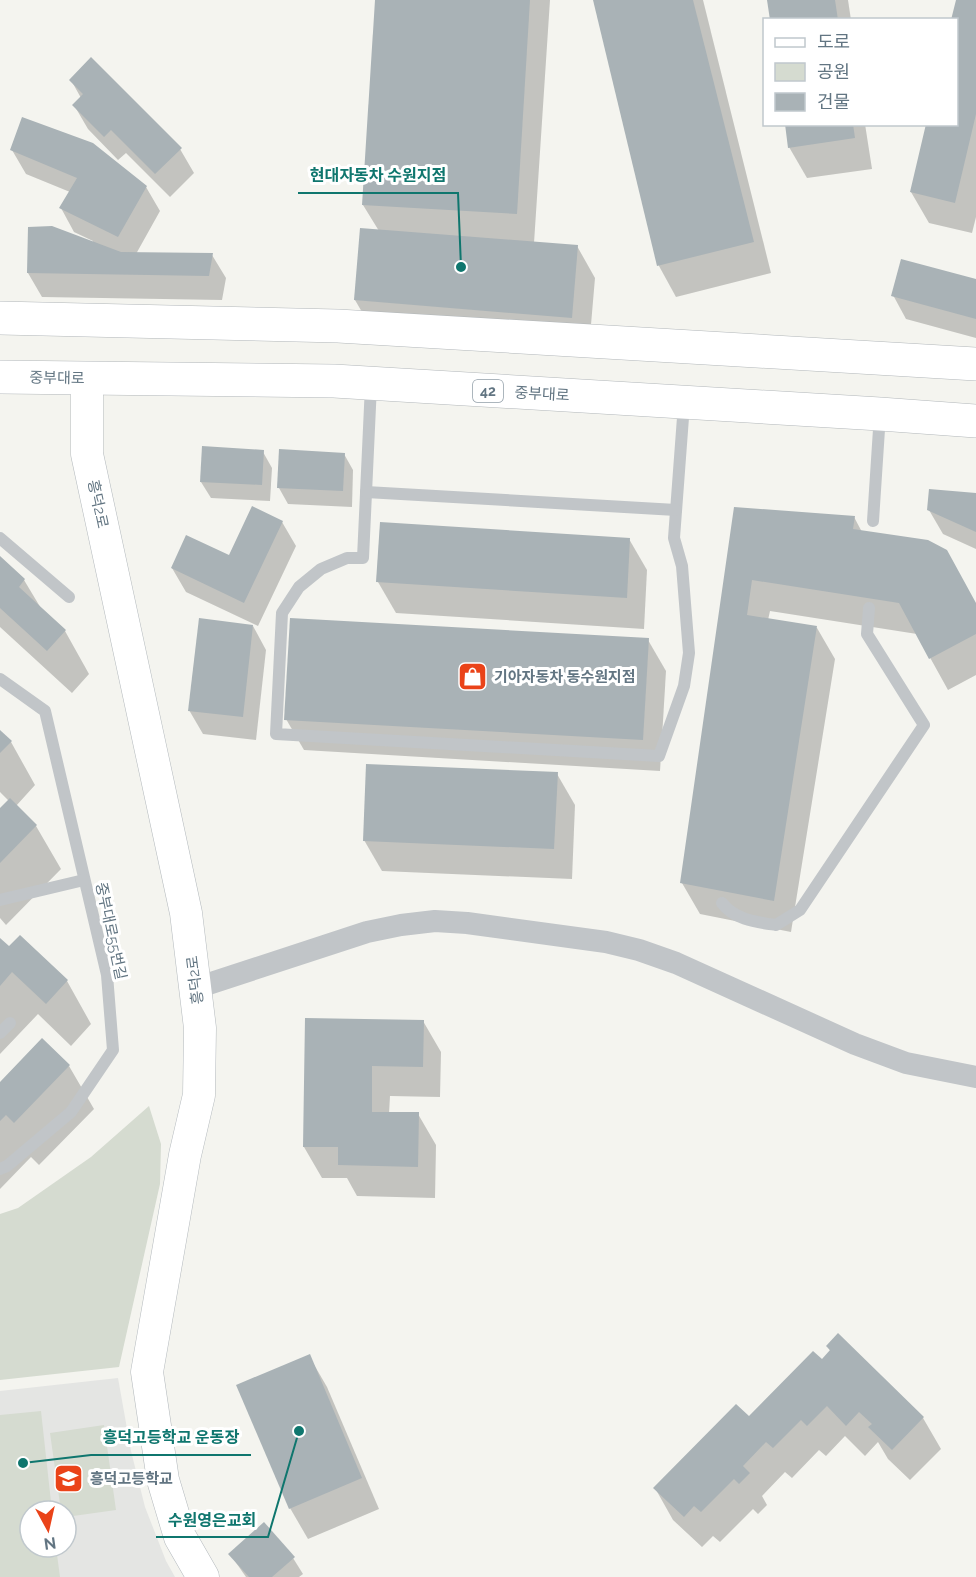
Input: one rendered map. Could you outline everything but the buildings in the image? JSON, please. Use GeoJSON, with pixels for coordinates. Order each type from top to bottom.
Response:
{"type":"FeatureCollection","features":[{"type":"Feature","properties":{"kind":"main road"},"geometry":{"type":"LineString","coordinates":[[0,318],[338,326],[976,364]]}},
{"type":"Feature","properties":{"kind":"main road","name":"중부대로"},"geometry":{"type":"LineString","coordinates":[[0,377],[334,381],[880,414],[976,422]]}},
{"type":"Feature","properties":{"kind":"street","name":"흥덕2로"},"geometry":{"type":"LineString","coordinates":[[87,379],[87,454],[186,913],[200,1028],[199,1095],[185,1155],[147,1372],[163,1480],[180,1537],[203,1577]]}},
{"type":"Feature","properties":{"kind":"street"},"geometry":{"type":"LineString","coordinates":[[195,988],[366,932],[435,921],[467,923],[606,942],[639,950],[676,963],[855,1044],[906,1064],[976,1077]]}},
{"type":"Feature","properties":{"kind":"lane"},"geometry":{"type":"LineString","coordinates":[[371,384],[363,558],[347,558],[321,569],[299,587],[282,613],[276,734],[659,756],[684,686],[689,653],[682,566],[674,538],[684,403]]}},
{"type":"Feature","properties":{"kind":"lane"},"geometry":{"type":"LineString","coordinates":[[873,520],[880,414]]}},
{"type":"Feature","properties":{"kind":"lane"},"geometry":{"type":"LineString","coordinates":[[366,492],[676,510]]}},
{"type":"Feature","properties":{"kind":"lane"},"geometry":{"type":"LineString","coordinates":[[0,538],[69,597]]}},
{"type":"Feature","properties":{"kind":"lane"},"geometry":{"type":"LineString","coordinates":[[722,903],[729,912],[748,920],[776,925],[800,910],[924,725],[867,634],[869,608]]}},
{"type":"Feature","properties":{"kind":"lane","name":"중부대로55번길"},"geometry":{"type":"LineString","coordinates":[[0,679],[45,711],[107,975],[113,1050],[71,1112],[7,1166],[0,1169]]}},
{"type":"Feature","properties":{"kind":"lane"},"geometry":{"type":"LineString","coordinates":[[0,900],[84,880]]}},
{"type":"Feature","properties":{"kind":"lane"},"geometry":{"type":"LineString","coordinates":[[0,1033],[10,1023]]}},
{"type":"Feature","properties":{"kind":"shaded area","name":"흥덕고등학교"},"geometry":{"type":"Polygon","coordinates":[[[118,1378],[131,1451],[145,1507],[166,1561],[175,1577],[0,1577],[0,1391],[118,1378]]]}},
{"type":"Feature","properties":{"kind":"green space"},"geometry":{"type":"Polygon","coordinates":[[[149,1106],[161,1144],[160,1184],[119,1367],[0,1380],[0,1214],[18,1208],[91,1157],[149,1106]]]}},
{"type":"Feature","properties":{"kind":"green space"},"geometry":{"type":"Polygon","coordinates":[[[41,1411],[51,1499],[18,1499],[18,1559],[58,1559],[60,1577],[0,1577],[0,1415],[41,1411]]]}},
{"type":"Feature","properties":{"kind":"green space"},"geometry":{"type":"Polygon","coordinates":[[[104,1425],[116,1510],[78,1515],[78,1499],[59,1499],[50,1433],[104,1425]]]}},
{"type":"Feature","properties":{"kind":"place","name":"현대자동차 수원지점"},"geometry":{"type":"Point","coordinates":[461,267]}},
{"type":"Feature","properties":{"kind":"place","name":"기아자동차 동수원지점"},"geometry":{"type":"Point","coordinates":[473,677]}},
{"type":"Feature","properties":{"kind":"place","name":"수원영은교회"},"geometry":{"type":"Point","coordinates":[299,1431]}},
{"type":"Feature","properties":{"kind":"place","name":"흥덕고등학교 운동장"},"geometry":{"type":"Point","coordinates":[23,1463]}},
{"type":"Feature","properties":{"kind":"place","name":"흥덕고등학교"},"geometry":{"type":"Point","coordinates":[69,1479]}}]}
